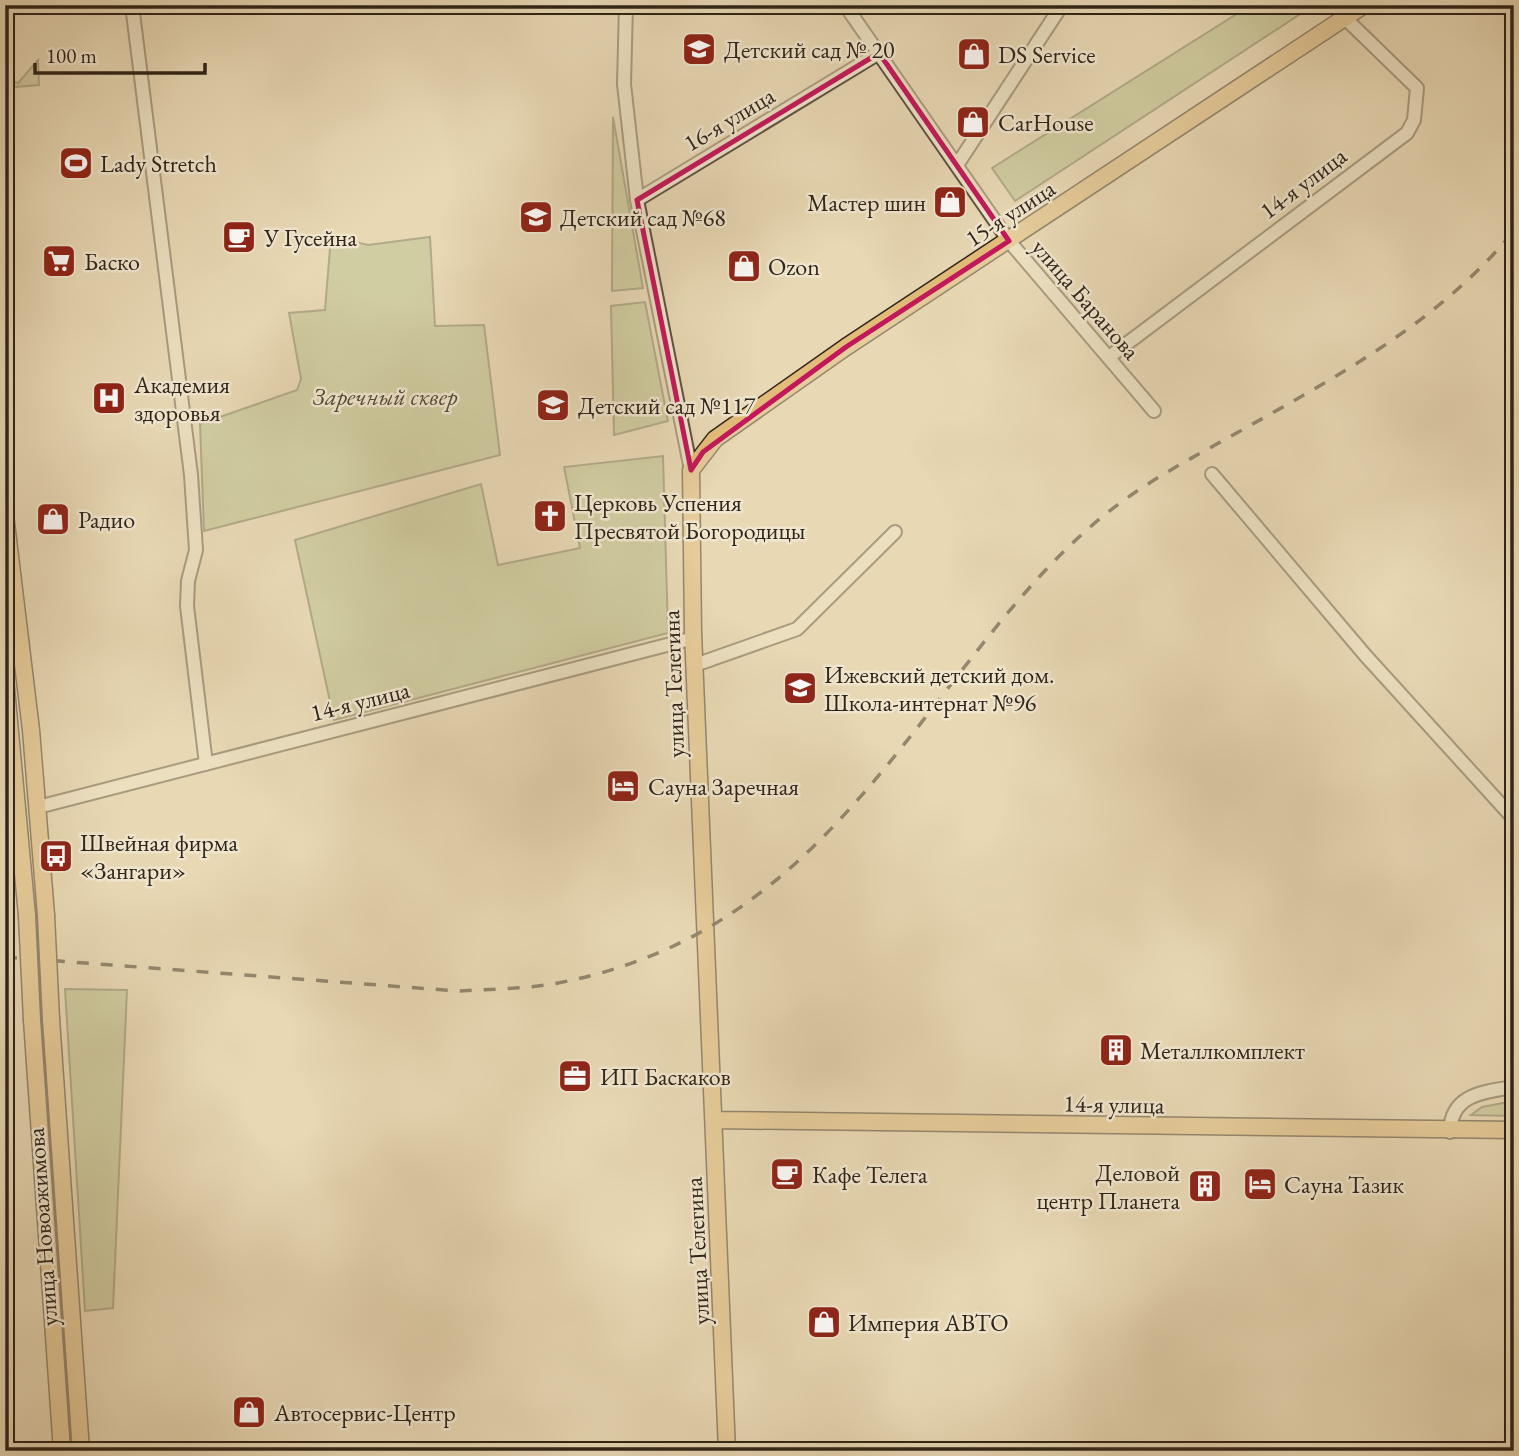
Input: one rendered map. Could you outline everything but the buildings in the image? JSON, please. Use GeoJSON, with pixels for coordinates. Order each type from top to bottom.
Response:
{"type":"FeatureCollection","features":[{"type":"Feature","properties":{"kind":"main road","name":"15-я улица"},"geometry":{"type":"LineString","coordinates":[[691,470],[715,439],[846,347],[1364,5]]}},
{"type":"Feature","properties":{"kind":"main road","name":"улица Телегина"},"geometry":{"type":"LineString","coordinates":[[691,470],[694,638],[727,1451]]}},
{"type":"Feature","properties":{"kind":"main road","name":"улица Новоажимова"},"geometry":{"type":"LineString","coordinates":[[5,515],[38,807],[80,1451]]}},
{"type":"Feature","properties":{"kind":"main road","name":"улица Новоажимова"},"geometry":{"type":"LineString","coordinates":[[5,678],[27,916],[62,1451]]}},
{"type":"Feature","properties":{"kind":"main road"},"geometry":{"type":"LineString","coordinates":[[19,811],[38,807]]}},
{"type":"Feature","properties":{"kind":"main road","name":"14-я улица"},"geometry":{"type":"LineString","coordinates":[[714,1120],[1457,1132],[1514,1130]]}},
{"type":"Feature","properties":{"kind":"main road"},"geometry":{"type":"LineString","coordinates":[[1457,1132],[1514,1136]]}},
{"type":"Feature","properties":{"kind":"street"},"geometry":{"type":"LineString","coordinates":[[132,5],[191,475],[196,550],[188,581],[187,606],[206,764]]}},
{"type":"Feature","properties":{"kind":"street","name":"улица Телегина"},"geometry":{"type":"LineString","coordinates":[[626,5],[624,84],[637,200],[691,470]]}},
{"type":"Feature","properties":{"kind":"street","name":"улица Баранова"},"geometry":{"type":"LineString","coordinates":[[845,5],[1009,241],[1154,411]]}},
{"type":"Feature","properties":{"kind":"street"},"geometry":{"type":"LineString","coordinates":[[957,165],[1062,5]]}},
{"type":"Feature","properties":{"kind":"street","name":"14-я улица"},"geometry":{"type":"LineString","coordinates":[[1109,358],[1407,134],[1414,120],[1416,88],[1346,19]]}},
{"type":"Feature","properties":{"kind":"street","name":"16-я улица"},"geometry":{"type":"LineString","coordinates":[[637,200],[878,53]]}},
{"type":"Feature","properties":{"kind":"street"},"geometry":{"type":"LineString","coordinates":[[1212,474],[1365,655],[1514,819]]}},
{"type":"Feature","properties":{"kind":"street"},"geometry":{"type":"LineString","coordinates":[[695,665],[797,629],[895,532]]}},
{"type":"Feature","properties":{"kind":"street","name":"14-я улица"},"geometry":{"type":"LineString","coordinates":[[38,807],[694,638]]}},
{"type":"Feature","properties":{"kind":"street"},"geometry":{"type":"LineString","coordinates":[[5,822],[19,811]]}},
{"type":"Feature","properties":{"kind":"street"},"geometry":{"type":"LineString","coordinates":[[1457,1132],[1450,1118],[1459,1103],[1476,1093],[1514,1087]]}},
{"type":"Feature","properties":{"kind":"highlighted area"},"geometry":{"type":"Polygon","coordinates":[[[879,53],[1009,241],[846,347],[703,452],[691,470],[637,200],[879,53]]]}},
{"type":"Feature","properties":{"kind":"green space"},"geometry":{"type":"Polygon","coordinates":[[[1251,5],[1314,5],[1015,201],[992,168],[1251,5]]]}},
{"type":"Feature","properties":{"kind":"green space"},"geometry":{"type":"Polygon","coordinates":[[[38,60],[39,85],[5,88],[5,79],[18,83],[38,60]]]}},
{"type":"Feature","properties":{"kind":"green space"},"geometry":{"type":"Polygon","coordinates":[[[613,117],[643,288],[612,291],[613,117]]]}},
{"type":"Feature","properties":{"kind":"green space","name":"Заречный сквер"},"geometry":{"type":"Polygon","coordinates":[[[331,236],[368,245],[430,237],[435,326],[484,325],[500,455],[204,531],[200,424],[297,390],[301,379],[289,313],[325,310],[331,236]]]}},
{"type":"Feature","properties":{"kind":"green space"},"geometry":{"type":"Polygon","coordinates":[[[645,302],[668,421],[614,435],[611,306],[645,302]]]}},
{"type":"Feature","properties":{"kind":"green space"},"geometry":{"type":"Polygon","coordinates":[[[663,456],[668,633],[334,720],[295,540],[481,484],[498,565],[580,548],[564,467],[663,456]]]}},
{"type":"Feature","properties":{"kind":"green space"},"geometry":{"type":"Polygon","coordinates":[[[65,989],[127,990],[113,1308],[85,1311],[65,989]]]}},
{"type":"Feature","properties":{"kind":"green space"},"geometry":{"type":"Polygon","coordinates":[[[1514,1101],[1514,1116],[1471,1115],[1482,1107],[1514,1101]]]}},
{"type":"Feature","properties":{"kind":"railway"},"geometry":{"type":"LineString","coordinates":[[5,957],[458,991],[558,983],[623,966],[681,942],[733,912],[780,876],[824,836],[905,743],[1038,578],[1102,517],[1166,473],[1310,392],[1383,346],[1452,294],[1514,231]]}},
{"type":"Feature","properties":{"kind":"place","name":"Детский сад № 20"},"geometry":{"type":"Point","coordinates":[699,49]}},
{"type":"Feature","properties":{"kind":"place","name":"DS Service"},"geometry":{"type":"Point","coordinates":[974,54]}},
{"type":"Feature","properties":{"kind":"place","name":"CarHouse"},"geometry":{"type":"Point","coordinates":[973,122]}},
{"type":"Feature","properties":{"kind":"place","name":"Lady Stretch"},"geometry":{"type":"Point","coordinates":[76,163]}},
{"type":"Feature","properties":{"kind":"place","name":"Мастер шин"},"geometry":{"type":"Point","coordinates":[950,202]}},
{"type":"Feature","properties":{"kind":"place","name":"Детский сад №68"},"geometry":{"type":"Point","coordinates":[536,217]}},
{"type":"Feature","properties":{"kind":"place","name":"У Гусейна"},"geometry":{"type":"Point","coordinates":[239,237]}},
{"type":"Feature","properties":{"kind":"place","name":"Баско"},"geometry":{"type":"Point","coordinates":[59,261]}},
{"type":"Feature","properties":{"kind":"place","name":"Ozon"},"geometry":{"type":"Point","coordinates":[744,266]}},
{"type":"Feature","properties":{"kind":"place","name":"Академия здоровья"},"geometry":{"type":"Point","coordinates":[109,398]}},
{"type":"Feature","properties":{"kind":"place","name":"Детский сад №117"},"geometry":{"type":"Point","coordinates":[553,405]}},
{"type":"Feature","properties":{"kind":"place","name":"Церковь Успения Пресвятой Богородицы"},"geometry":{"type":"Point","coordinates":[550,516]}},
{"type":"Feature","properties":{"kind":"place","name":"Радио"},"geometry":{"type":"Point","coordinates":[53,519]}},
{"type":"Feature","properties":{"kind":"place","name":"Ижевский детский дом. Школа-интернат №96"},"geometry":{"type":"Point","coordinates":[800,688]}},
{"type":"Feature","properties":{"kind":"place","name":"Сауна Заречная"},"geometry":{"type":"Point","coordinates":[623,786]}},
{"type":"Feature","properties":{"kind":"place","name":"Швейная фирма «Зангари»"},"geometry":{"type":"Point","coordinates":[56,856]}},
{"type":"Feature","properties":{"kind":"place","name":"Металлкомплект"},"geometry":{"type":"Point","coordinates":[1116,1050]}},
{"type":"Feature","properties":{"kind":"place","name":"ИП Баскаков"},"geometry":{"type":"Point","coordinates":[575,1076]}},
{"type":"Feature","properties":{"kind":"place","name":"Кафе Телега"},"geometry":{"type":"Point","coordinates":[787,1174]}},
{"type":"Feature","properties":{"kind":"place","name":"Сауна Тазик"},"geometry":{"type":"Point","coordinates":[1260,1184]}},
{"type":"Feature","properties":{"kind":"place","name":"Деловой центр Планета"},"geometry":{"type":"Point","coordinates":[1205,1186]}},
{"type":"Feature","properties":{"kind":"place","name":"Империя АВТО"},"geometry":{"type":"Point","coordinates":[824,1322]}},
{"type":"Feature","properties":{"kind":"place","name":"Автосервис-Центр"},"geometry":{"type":"Point","coordinates":[249,1412]}}]}
